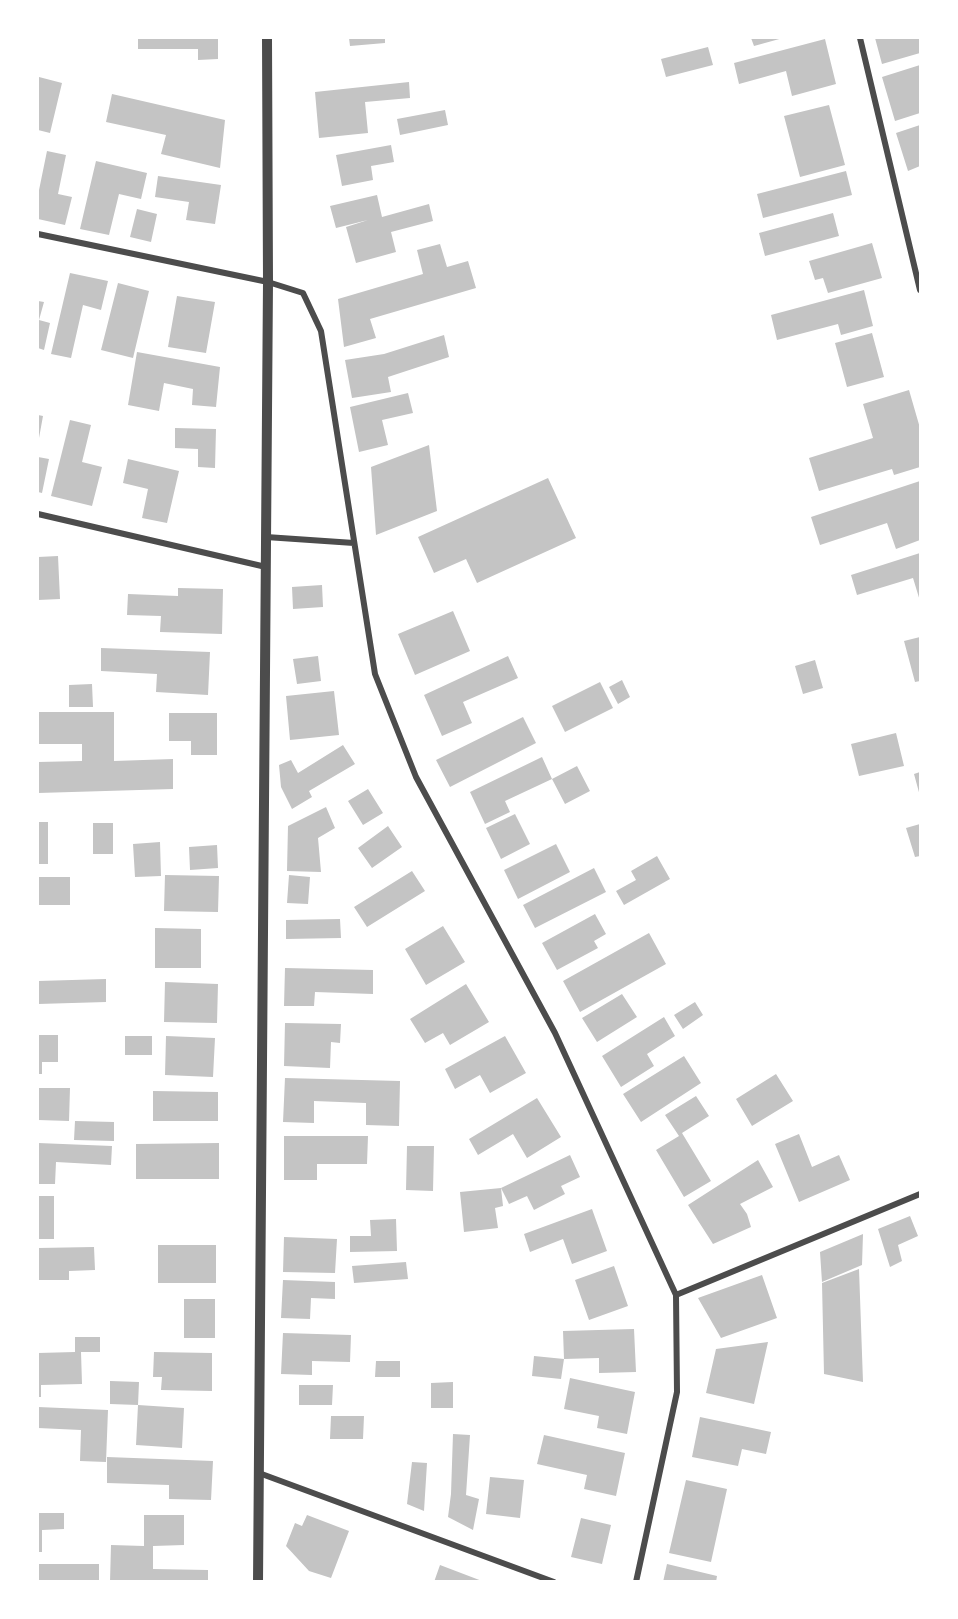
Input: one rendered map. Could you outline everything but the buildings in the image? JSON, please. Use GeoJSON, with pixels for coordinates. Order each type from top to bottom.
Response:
{"type":"FeatureCollection","features":[{"type":"Feature","properties":{"kind":"street"},"geometry":{"type":"LineString","coordinates":[[258,1581],[268,282],[267,38]]}},
{"type":"Feature","properties":{"kind":"street"},"geometry":{"type":"LineString","coordinates":[[860,38],[921,290]]}},
{"type":"Feature","properties":{"kind":"street"},"geometry":{"type":"LineString","coordinates":[[38,234],[268,282],[303,293],[321,331],[375,674],[416,777],[555,1033],[676,1295],[677,1392],[636,1581]]}},
{"type":"Feature","properties":{"kind":"street"},"geometry":{"type":"LineString","coordinates":[[38,514],[266,567]]}},
{"type":"Feature","properties":{"kind":"street"},"geometry":{"type":"LineString","coordinates":[[266,537],[354,543]]}},
{"type":"Feature","properties":{"kind":"street"},"geometry":{"type":"LineString","coordinates":[[676,1295],[921,1194]]}},
{"type":"Feature","properties":{"kind":"street"},"geometry":{"type":"LineString","coordinates":[[259,1473],[554,1581]]}}]}
